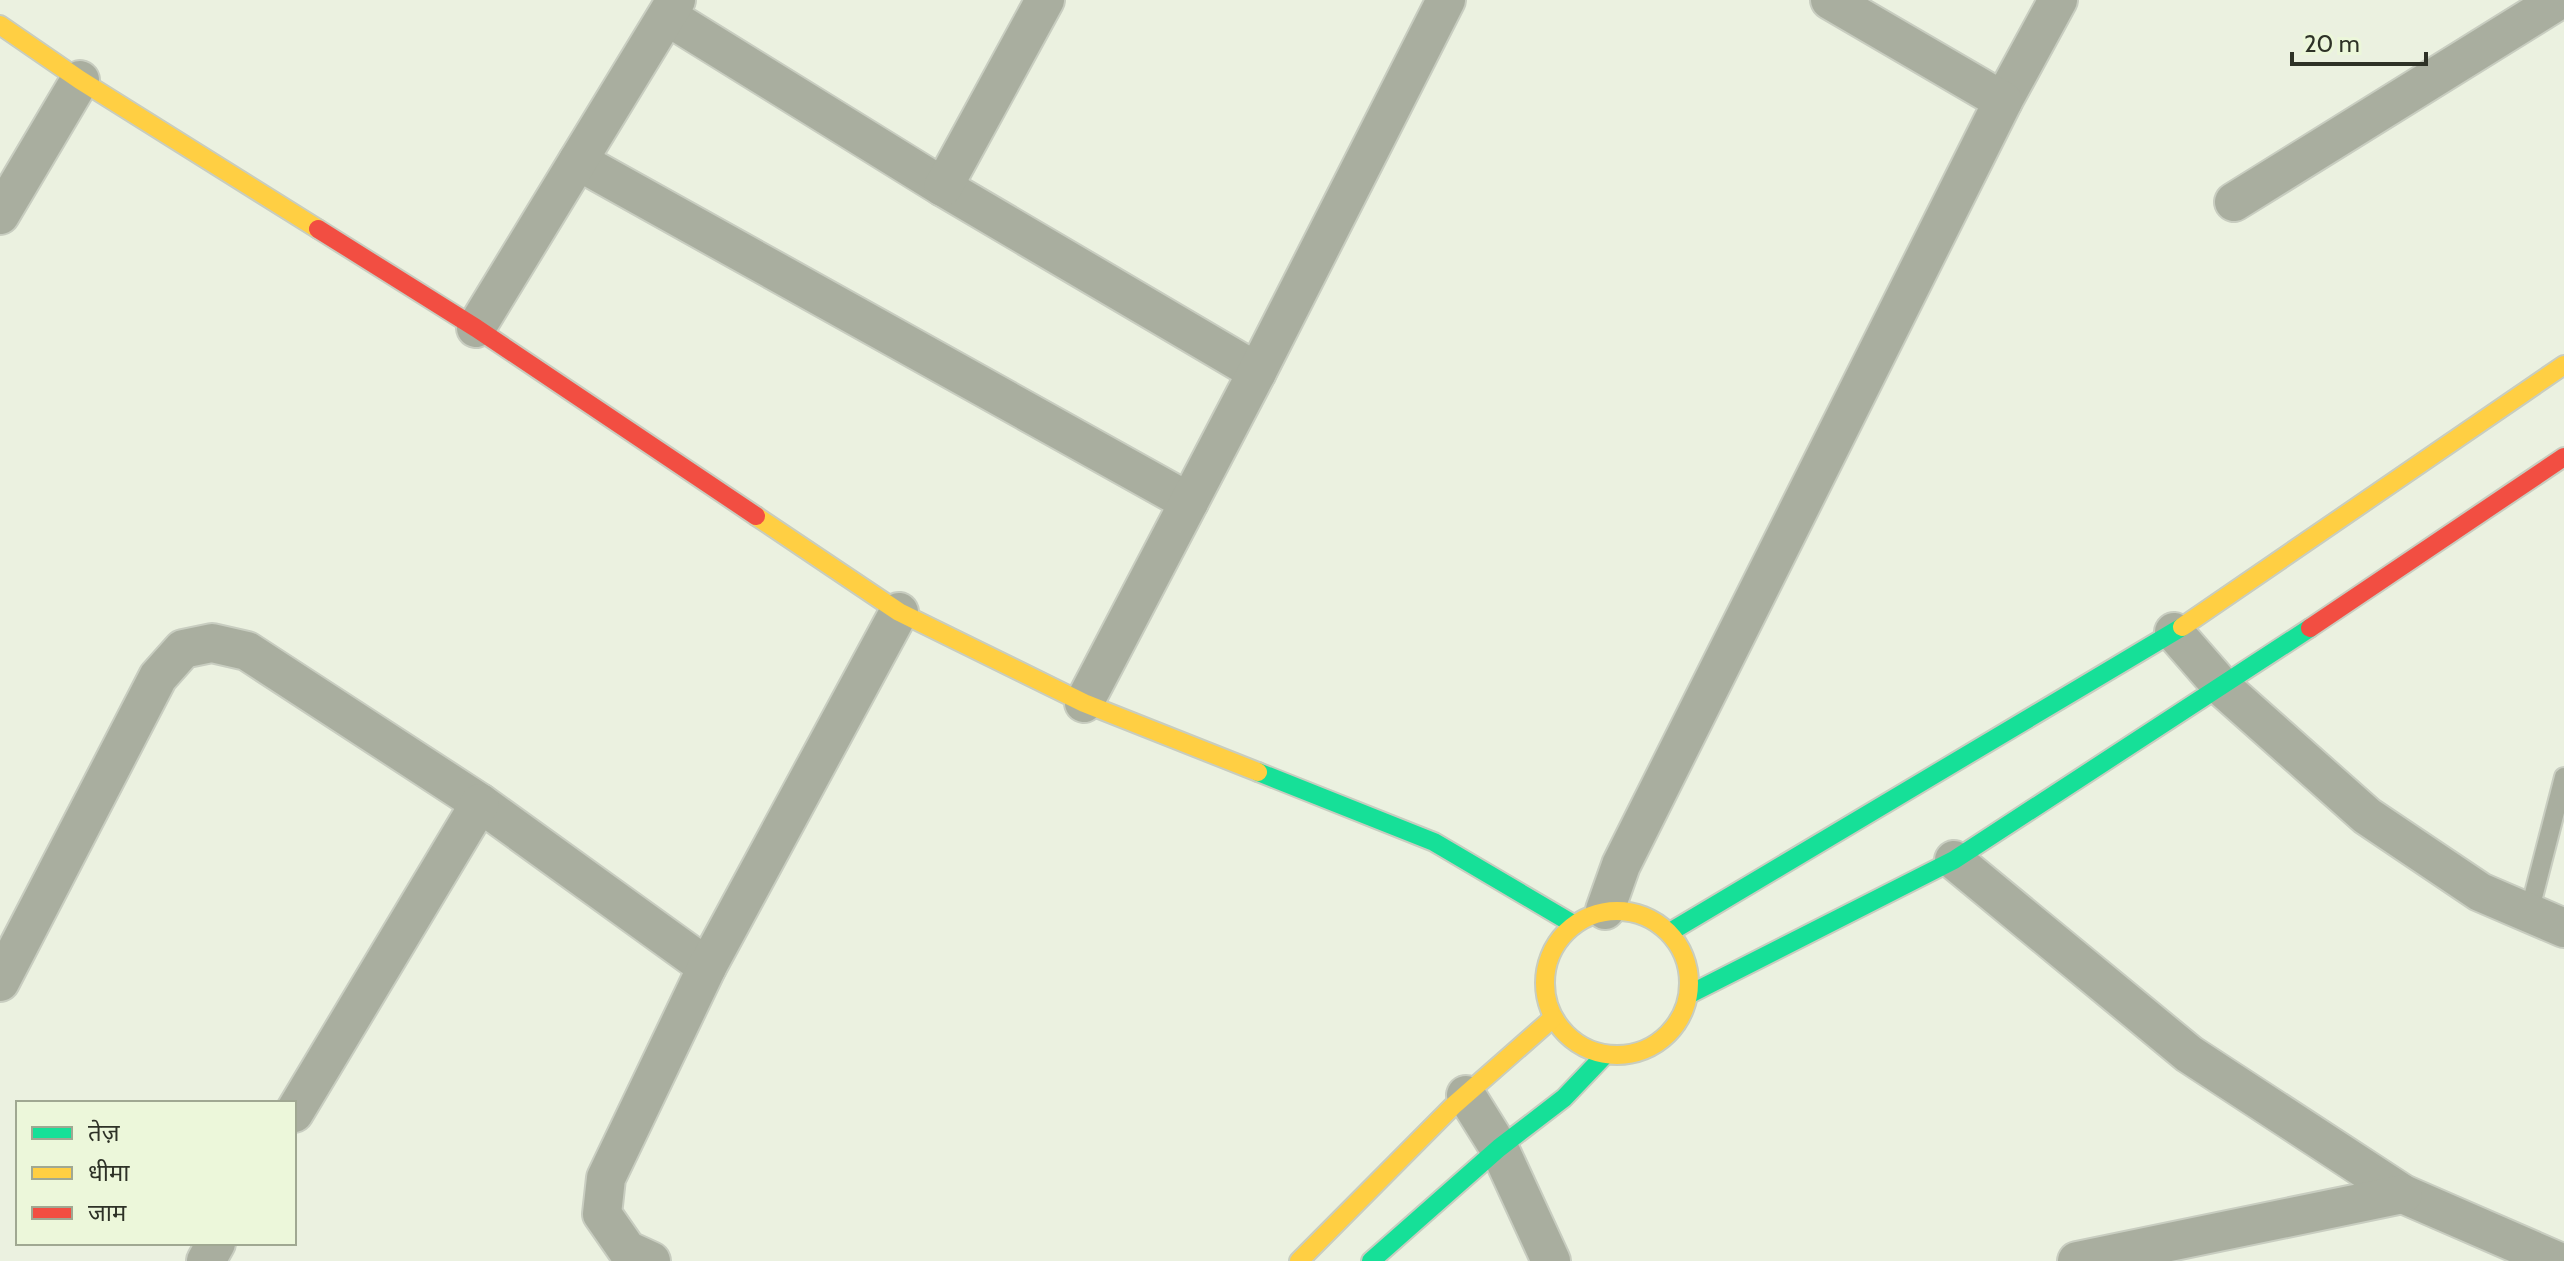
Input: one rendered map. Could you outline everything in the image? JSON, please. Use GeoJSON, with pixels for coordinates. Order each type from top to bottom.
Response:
{"type":"FeatureCollection","features":[{"type":"Feature","properties":{"kind":"main road"},"geometry":{"type":"LineString","coordinates":[[0,25],[80,80],[476,328],[899,612],[1084,703],[1434,842],[1589,917],[1640,912],[1670,932],[1688,961],[1690,994],[1683,1016],[1669,1034],[1650,1048],[1628,1055],[1605,1055],[1584,1048],[1566,1035],[1553,1018],[1544,985],[1551,950],[1589,917]]}},
{"type":"Feature","properties":{"kind":"main road"},"geometry":{"type":"LineString","coordinates":[[1670,932],[2174,632],[2564,365]]}},
{"type":"Feature","properties":{"kind":"main road"},"geometry":{"type":"LineString","coordinates":[[1690,994],[1954,860],[2222,687],[2564,457]]}},
{"type":"Feature","properties":{"kind":"main road"},"geometry":{"type":"LineString","coordinates":[[1299,1261],[1466,1095],[1524,1040],[1553,1018]]}},
{"type":"Feature","properties":{"kind":"main road"},"geometry":{"type":"LineString","coordinates":[[1371,1261],[1499,1148],[1564,1098],[1605,1055]]}},
{"type":"Feature","properties":{"kind":"street"},"geometry":{"type":"LineString","coordinates":[[943,187],[1045,0]]}},
{"type":"Feature","properties":{"kind":"street"},"geometry":{"type":"LineString","coordinates":[[1084,703],[1446,0]]}},
{"type":"Feature","properties":{"kind":"street"},"geometry":{"type":"LineString","coordinates":[[1830,0],[2003,101]]}},
{"type":"Feature","properties":{"kind":"street"},"geometry":{"type":"LineString","coordinates":[[1589,917],[1621,865],[2003,101],[2058,0]]}},
{"type":"Feature","properties":{"kind":"street"},"geometry":{"type":"LineString","coordinates":[[2234,202],[2559,0]]}},
{"type":"Feature","properties":{"kind":"street"},"geometry":{"type":"LineString","coordinates":[[476,328],[671,8],[943,187],[1257,372]]}},
{"type":"Feature","properties":{"kind":"street"},"geometry":{"type":"LineString","coordinates":[[0,215],[80,80]]}},
{"type":"Feature","properties":{"kind":"street"},"geometry":{"type":"LineString","coordinates":[[578,161],[1189,502]]}},
{"type":"Feature","properties":{"kind":"street"},"geometry":{"type":"LineString","coordinates":[[651,1261],[627,1250],[602,1214],[606,1178],[707,967],[899,612]]}},
{"type":"Feature","properties":{"kind":"street"},"geometry":{"type":"LineString","coordinates":[[2174,632],[2222,687],[2367,816],[2480,892],[2564,928]]}},
{"type":"Feature","properties":{"kind":"street"},"geometry":{"type":"LineString","coordinates":[[0,982],[158,677],[183,649],[212,643],[247,651],[480,803],[707,967]]}},
{"type":"Feature","properties":{"kind":"street"},"geometry":{"type":"LineString","coordinates":[[296,1110],[480,803]]}},
{"type":"Feature","properties":{"kind":"street"},"geometry":{"type":"LineString","coordinates":[[1954,860],[2189,1054],[2403,1194],[2557,1261]]}},
{"type":"Feature","properties":{"kind":"street"},"geometry":{"type":"LineString","coordinates":[[1466,1095],[1499,1148],[1551,1261]]}},
{"type":"Feature","properties":{"kind":"street"},"geometry":{"type":"LineString","coordinates":[[2077,1261],[2403,1194]]}},
{"type":"Feature","properties":{"kind":"lane"},"geometry":{"type":"LineString","coordinates":[[2529,913],[2564,777]]}},
{"type":"Feature","properties":{"kind":"traffic: fast"},"geometry":{"type":"LineString","coordinates":[[1670,932],[2182,627]]}},
{"type":"Feature","properties":{"kind":"traffic: fast"},"geometry":{"type":"LineString","coordinates":[[1690,994],[1954,860],[2310,628]]}},
{"type":"Feature","properties":{"kind":"traffic: fast"},"geometry":{"type":"LineString","coordinates":[[1258,772],[1434,842],[1573,924]]}},
{"type":"Feature","properties":{"kind":"traffic: fast"},"geometry":{"type":"LineString","coordinates":[[1371,1261],[1499,1148],[1564,1098],[1605,1055]]}},
{"type":"Feature","properties":{"kind":"traffic: slow"},"geometry":{"type":"LineString","coordinates":[[0,25],[80,80],[318,229]]}},
{"type":"Feature","properties":{"kind":"traffic: slow"},"geometry":{"type":"LineString","coordinates":[[2182,627],[2564,365]]}},
{"type":"Feature","properties":{"kind":"traffic: slow"},"geometry":{"type":"LineString","coordinates":[[756,516],[899,612],[1084,703],[1258,772]]}},
{"type":"Feature","properties":{"kind":"traffic: slow"},"geometry":{"type":"LineString","coordinates":[[1617,911],[1645,916],[1668,932],[1684,955],[1689,983],[1684,1011],[1668,1034],[1645,1050],[1617,1055],[1589,1050],[1566,1034],[1550,1011],[1545,983],[1550,955],[1566,932],[1589,916],[1617,911]]}},
{"type":"Feature","properties":{"kind":"traffic: slow"},"geometry":{"type":"LineString","coordinates":[[1299,1261],[1454,1105],[1553,1018]]}},
{"type":"Feature","properties":{"kind":"traffic: jam"},"geometry":{"type":"LineString","coordinates":[[318,229],[476,328],[756,516]]}},
{"type":"Feature","properties":{"kind":"traffic: jam"},"geometry":{"type":"LineString","coordinates":[[2310,628],[2564,457]]}}]}
